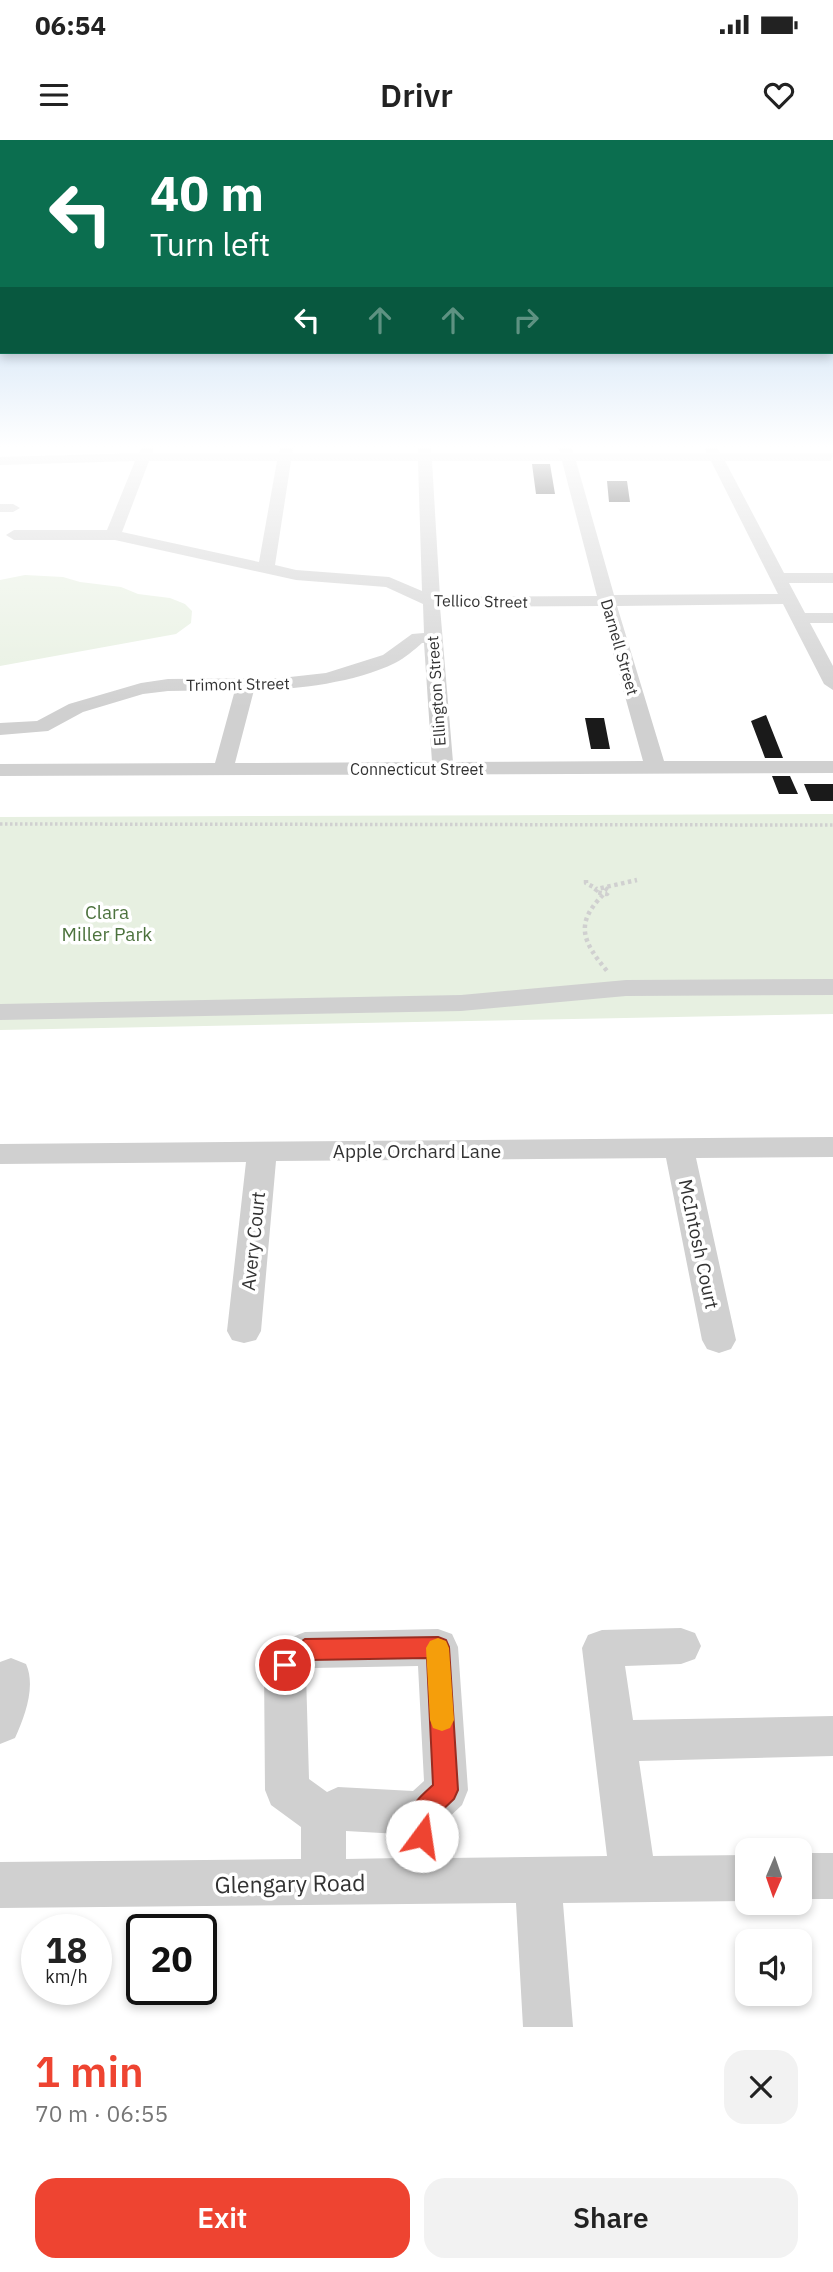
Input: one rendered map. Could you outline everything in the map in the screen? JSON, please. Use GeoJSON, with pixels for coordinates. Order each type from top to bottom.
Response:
{"type":"FeatureCollection","features":[{"type":"Feature","properties":{"kind":"street"},"geometry":{"type":"LineString","coordinates":[[114,532],[116,536]]}},
{"type":"Feature","properties":{"kind":"street"},"geometry":{"type":"LineString","coordinates":[[266,569],[272,532]]}},
{"type":"Feature","properties":{"kind":"street","name":"Ellington Street"},"geometry":{"type":"LineString","coordinates":[[429,532],[433,638],[443,769]]}},
{"type":"Feature","properties":{"kind":"street","name":"Darnell Street"},"geometry":{"type":"LineString","coordinates":[[587,532],[656,769]]}},
{"type":"Feature","properties":{"kind":"street"},"geometry":{"type":"LineString","coordinates":[[754,532],[833,684]]}},
{"type":"Feature","properties":{"kind":"street","name":"Tellico Street"},"geometry":{"type":"LineString","coordinates":[[15,535],[116,536],[266,569],[388,582],[432,602],[789,599]]}},
{"type":"Feature","properties":{"kind":"street"},"geometry":{"type":"LineString","coordinates":[[297,591],[315,576]]}},
{"type":"Feature","properties":{"kind":"street"},"geometry":{"type":"LineString","coordinates":[[778,578],[833,578]]}},
{"type":"Feature","properties":{"kind":"street"},"geometry":{"type":"LineString","coordinates":[[799,618],[833,618]]}},
{"type":"Feature","properties":{"kind":"street","name":"Trimont Street"},"geometry":{"type":"LineString","coordinates":[[9,769],[33,732],[76,708],[141,689],[168,685],[246,686],[305,682],[359,671],[389,659],[418,638],[433,638]]}},
{"type":"Feature","properties":{"kind":"street"},"geometry":{"type":"LineString","coordinates":[[223,770],[246,686]]}},
{"type":"Feature","properties":{"kind":"street","name":"Trimont Street"},"geometry":{"type":"LineString","coordinates":[[0,729],[41,727]]}},
{"type":"Feature","properties":{"kind":"street","name":"Connecticut Street"},"geometry":{"type":"LineString","coordinates":[[9,769],[833,767]]}},
{"type":"Feature","properties":{"kind":"street"},"geometry":{"type":"LineString","coordinates":[[0,1012],[461,1003],[626,988],[833,987]]}},
{"type":"Feature","properties":{"kind":"street","name":"Apple Orchard Lane"},"geometry":{"type":"LineString","coordinates":[[0,1154],[833,1147]]}},
{"type":"Feature","properties":{"kind":"street","name":"McIntosh Court"},"geometry":{"type":"LineString","coordinates":[[679,1149],[719,1340]]}},
{"type":"Feature","properties":{"kind":"street","name":"Avery Court"},"geometry":{"type":"LineString","coordinates":[[244,1331],[262,1152]]}},
{"type":"Feature","properties":{"kind":"street"},"geometry":{"type":"LineString","coordinates":[[633,1880],[602,1648],[681,1646]]}},
{"type":"Feature","properties":{"kind":"street"},"geometry":{"type":"LineString","coordinates":[[438,1647],[446,1790],[421,1813],[338,1809],[324,1816],[287,1790],[285,1665],[305,1650],[438,1647]]}},
{"type":"Feature","properties":{"kind":"street"},"geometry":{"type":"LineString","coordinates":[[0,1724],[11,1677]]}},
{"type":"Feature","properties":{"kind":"street"},"geometry":{"type":"LineString","coordinates":[[614,1741],[833,1737]]}},
{"type":"Feature","properties":{"kind":"street"},"geometry":{"type":"LineString","coordinates":[[421,1813],[424,1882]]}},
{"type":"Feature","properties":{"kind":"street"},"geometry":{"type":"LineString","coordinates":[[323,1883],[324,1816]]}},
{"type":"Feature","properties":{"kind":"street"},"geometry":{"type":"LineString","coordinates":[[812,1877],[833,1876]]}},
{"type":"Feature","properties":{"kind":"street","name":"Glengary Road"},"geometry":{"type":"LineString","coordinates":[[0,1885],[735,1878]]}},
{"type":"Feature","properties":{"kind":"street"},"geometry":{"type":"LineString","coordinates":[[538,1881],[548,2027]]}},
{"type":"Feature","properties":{"kind":"path"},"geometry":{"type":"LineString","coordinates":[[0,824],[833,825]]}},
{"type":"Feature","properties":{"kind":"path"},"geometry":{"type":"LineString","coordinates":[[586,880],[586,883],[597,889],[616,882],[637,880]]}},
{"type":"Feature","properties":{"kind":"path"},"geometry":{"type":"LineString","coordinates":[[605,888],[609,892],[591,906],[583,925],[589,950],[626,988]]}},
{"type":"Feature","properties":{"kind":"path"},"geometry":{"type":"LineString","coordinates":[[597,889],[597,893],[603,895]]}},
{"type":"Feature","properties":{"kind":"green space"},"geometry":{"type":"Polygon","coordinates":[[[25,575],[63,577],[121,587],[138,594],[170,598],[185,604],[192,611],[191,623],[176,634],[0,666],[0,580],[25,575]]]}},
{"type":"Feature","properties":{"kind":"green space","name":"Clara Miller Park"},"geometry":{"type":"Polygon","coordinates":[[[833,814],[833,1014],[0,1030],[0,817],[833,814]]]}},
{"type":"Feature","properties":{"kind":"building"},"geometry":{"type":"Polygon","coordinates":[[[766,715],[783,758],[765,758],[751,721],[766,715]]]}},
{"type":"Feature","properties":{"kind":"building"},"geometry":{"type":"Polygon","coordinates":[[[585,718],[604,718],[610,749],[591,749],[585,718]]]}},
{"type":"Feature","properties":{"kind":"building"},"geometry":{"type":"Polygon","coordinates":[[[772,776],[790,776],[798,794],[779,794],[772,776]]]}},
{"type":"Feature","properties":{"kind":"building"},"geometry":{"type":"Polygon","coordinates":[[[804,784],[833,784],[833,801],[811,801],[804,784]]]}},
{"type":"Feature","properties":{"kind":"slow traffic"},"geometry":{"type":"LineString","coordinates":[[438,1648],[442,1720]]}},
{"type":"Feature","properties":{"kind":"route"},"geometry":{"type":"LineString","coordinates":[[285,1665],[305,1650],[438,1647],[446,1790],[421,1813],[422,1836]]}}]}
